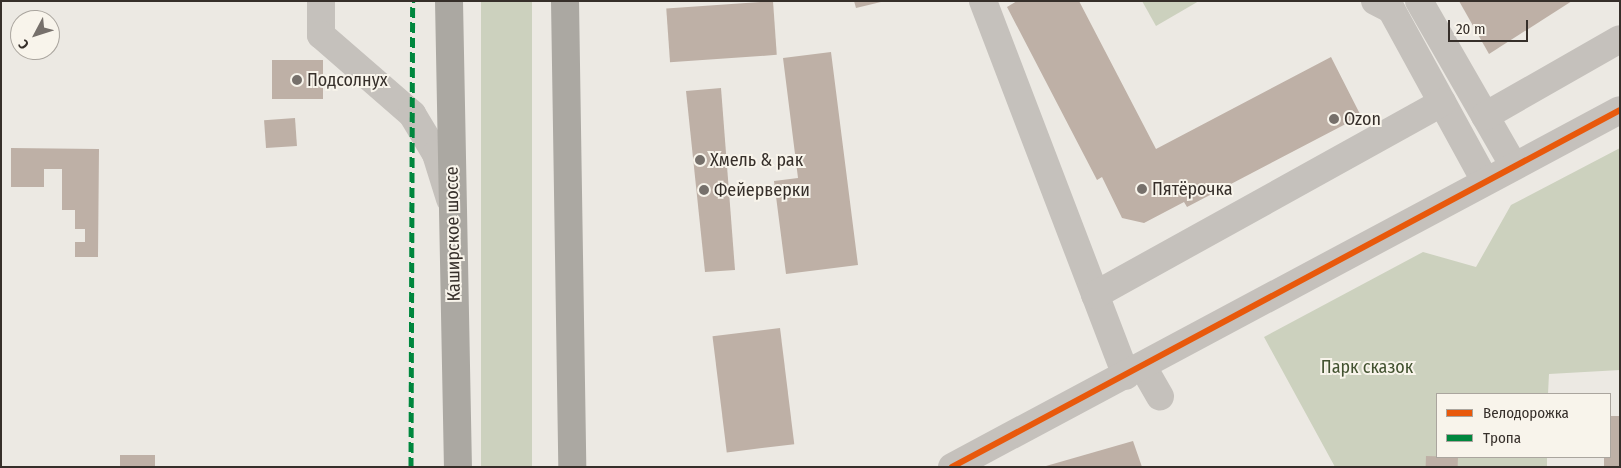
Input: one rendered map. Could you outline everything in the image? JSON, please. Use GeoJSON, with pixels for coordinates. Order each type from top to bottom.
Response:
{"type":"FeatureCollection","features":[{"type":"Feature","properties":{"kind":"highway","name":"Каширское шоссе"},"geometry":{"type":"LineString","coordinates":[[449,1],[458,467]]}},
{"type":"Feature","properties":{"kind":"highway"},"geometry":{"type":"LineString","coordinates":[[565,1],[572,467]]}},
{"type":"Feature","properties":{"kind":"street"},"geometry":{"type":"LineString","coordinates":[[320,1],[321,35],[412,114],[436,154],[453,209]]}},
{"type":"Feature","properties":{"kind":"street"},"geometry":{"type":"LineString","coordinates":[[984,1],[1095,295],[1135,372],[1160,396]]}},
{"type":"Feature","properties":{"kind":"street"},"geometry":{"type":"LineString","coordinates":[[1375,1],[1391,9],[1485,181]]}},
{"type":"Feature","properties":{"kind":"street"},"geometry":{"type":"LineString","coordinates":[[1419,1],[1514,166]]}},
{"type":"Feature","properties":{"kind":"street"},"geometry":{"type":"LineString","coordinates":[[1485,116],[1620,39]]}},
{"type":"Feature","properties":{"kind":"street"},"geometry":{"type":"LineString","coordinates":[[1095,295],[1442,103]]}},
{"type":"Feature","properties":{"kind":"street"},"geometry":{"type":"LineString","coordinates":[[952,467],[1135,372],[1485,181],[1620,110]]}},
{"type":"Feature","properties":{"kind":"green space"},"geometry":{"type":"Polygon","coordinates":[[[481,1],[532,1],[532,467],[481,467],[481,1]]]}},
{"type":"Feature","properties":{"kind":"green space"},"geometry":{"type":"Polygon","coordinates":[[[1142,1],[1199,1],[1156,26],[1142,1]]]}},
{"type":"Feature","properties":{"kind":"green space","name":"Парк сказок"},"geometry":{"type":"Polygon","coordinates":[[[1620,148],[1620,370],[1549,374],[1548,393],[1436,393],[1436,458],[1547,458],[1547,467],[1335,467],[1264,337],[1423,252],[1476,267],[1511,205],[1620,148]]]}},
{"type":"Feature","properties":{"kind":"building"},"geometry":{"type":"Polygon","coordinates":[[[773,1],[777,55],[670,62],[666,8],[773,1]]]}},
{"type":"Feature","properties":{"kind":"building"},"geometry":{"type":"Polygon","coordinates":[[[854,1],[881,1],[881,2],[856,8],[854,1]]]}},
{"type":"Feature","properties":{"kind":"building"},"geometry":{"type":"Polygon","coordinates":[[[1017,1],[1079,1],[1156,149],[1331,57],[1361,116],[1187,207],[1184,202],[1144,223],[1122,218],[1102,177],[1097,180],[1007,7],[1017,1]]]}},
{"type":"Feature","properties":{"kind":"building"},"geometry":{"type":"Polygon","coordinates":[[[1459,1],[1572,1],[1489,54],[1459,1]]]}},
{"type":"Feature","properties":{"kind":"building"},"geometry":{"type":"Polygon","coordinates":[[[831,52],[858,265],[786,274],[774,181],[798,178],[783,58],[831,52]]]}},
{"type":"Feature","properties":{"kind":"building"},"geometry":{"type":"Polygon","coordinates":[[[272,60],[323,60],[323,99],[272,99],[272,60]]]}},
{"type":"Feature","properties":{"kind":"building"},"geometry":{"type":"Polygon","coordinates":[[[721,88],[735,270],[705,272],[686,91],[721,88]]]}},
{"type":"Feature","properties":{"kind":"building"},"geometry":{"type":"Polygon","coordinates":[[[295,118],[297,146],[266,148],[264,120],[295,118]]]}},
{"type":"Feature","properties":{"kind":"building"},"geometry":{"type":"Polygon","coordinates":[[[11,148],[99,149],[98,257],[75,257],[75,242],[85,242],[85,229],[75,229],[75,210],[62,210],[62,169],[44,169],[44,187],[11,187],[11,148]]]}},
{"type":"Feature","properties":{"kind":"building"},"geometry":{"type":"Polygon","coordinates":[[[780,328],[794,444],[727,452],[713,336],[780,328]]]}},
{"type":"Feature","properties":{"kind":"building"},"geometry":{"type":"Polygon","coordinates":[[[1611,416],[1620,416],[1620,467],[1604,467],[1604,458],[1611,458],[1611,416]]]}},
{"type":"Feature","properties":{"kind":"building"},"geometry":{"type":"Polygon","coordinates":[[[1133,441],[1142,467],[1046,466],[1133,441]]]}},
{"type":"Feature","properties":{"kind":"building"},"geometry":{"type":"Polygon","coordinates":[[[120,455],[155,455],[155,467],[120,467],[120,455]]]}},
{"type":"Feature","properties":{"kind":"building"},"geometry":{"type":"Polygon","coordinates":[[[1426,456],[1458,458],[1458,467],[1426,467],[1426,456]]]}},
{"type":"Feature","properties":{"kind":"marked path"},"geometry":{"type":"LineString","coordinates":[[411,467],[413,1]]}},
{"type":"Feature","properties":{"kind":"cycle path"},"geometry":{"type":"LineString","coordinates":[[952,467],[1620,110]]}},
{"type":"Feature","properties":{"kind":"place","name":"Подсолнух"},"geometry":{"type":"Point","coordinates":[297,80]}},
{"type":"Feature","properties":{"kind":"place","name":"Ozon"},"geometry":{"type":"Point","coordinates":[1334,119]}},
{"type":"Feature","properties":{"kind":"place","name":"Хмель & рак"},"geometry":{"type":"Point","coordinates":[700,160]}},
{"type":"Feature","properties":{"kind":"place","name":"Пятёрочка"},"geometry":{"type":"Point","coordinates":[1142,189]}},
{"type":"Feature","properties":{"kind":"place","name":"Фейерверки"},"geometry":{"type":"Point","coordinates":[704,190]}}]}
